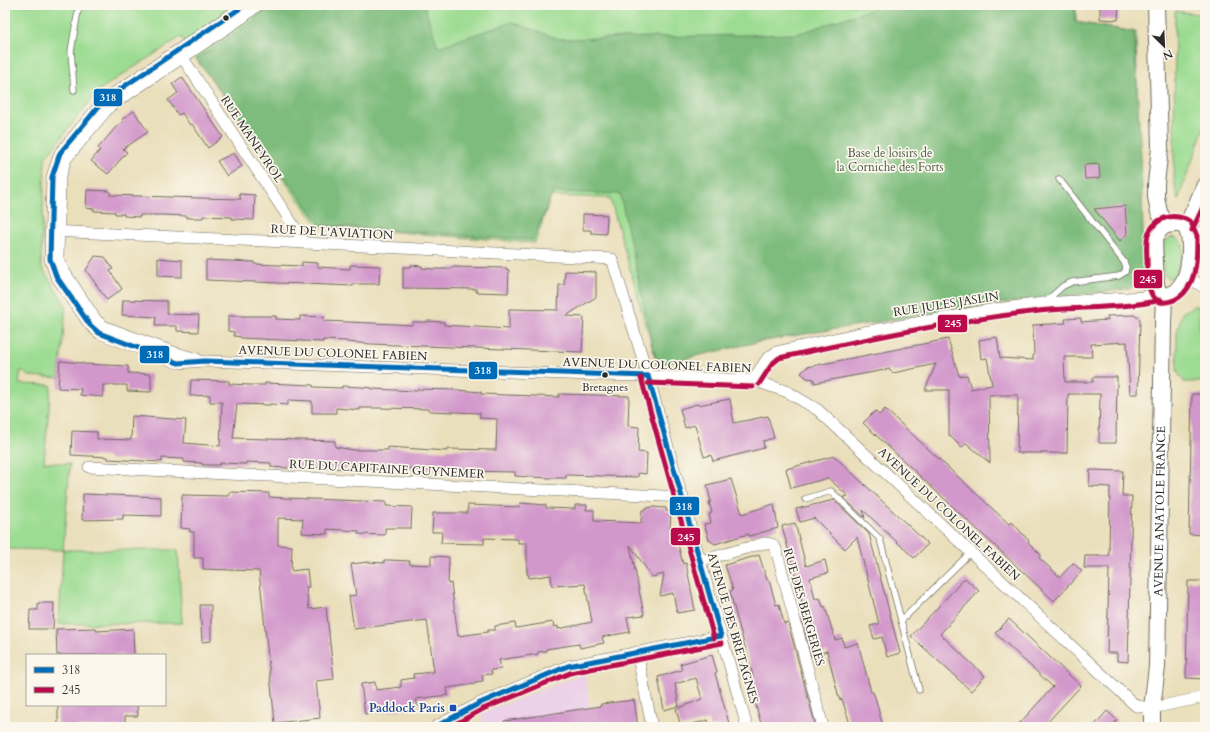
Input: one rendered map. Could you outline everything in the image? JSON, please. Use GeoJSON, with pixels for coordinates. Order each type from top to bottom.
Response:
{"type":"FeatureCollection","features":[{"type":"Feature","properties":{"kind":"street","name":"AVENUE DU COLONEL FABIEN"},"geometry":{"type":"LineString","coordinates":[[180,54],[245,5]]}},
{"type":"Feature","properties":{"kind":"street","name":"AVENUE DU COLONEL FABIEN"},"geometry":{"type":"LineString","coordinates":[[258,5],[242,18],[104,100],[60,153],[52,178],[55,232],[50,259],[56,276],[90,325],[99,333],[178,362],[205,361],[753,380],[788,392],[818,410],[1136,706],[1152,708]]}},
{"type":"Feature","properties":{"kind":"street"},"geometry":{"type":"LineString","coordinates":[[1156,5],[1160,148],[1156,197],[1159,212],[1166,225],[1180,224],[1188,233]]}},
{"type":"Feature","properties":{"kind":"street","name":"RUE MANEYROL"},"geometry":{"type":"LineString","coordinates":[[180,54],[305,243]]}},
{"type":"Feature","properties":{"kind":"street"},"geometry":{"type":"LineString","coordinates":[[1162,294],[1172,294],[1180,288],[1186,276],[1190,256],[1188,233],[1196,206],[1205,185]]}},
{"type":"Feature","properties":{"kind":"street","name":"AVENUE ANATOLE FRANCE"},"geometry":{"type":"LineString","coordinates":[[1152,727],[1152,708],[1157,667],[1163,325],[1162,294],[1156,285],[1155,280],[1154,240],[1160,229],[1166,225]]}},
{"type":"Feature","properties":{"kind":"street"},"geometry":{"type":"LineString","coordinates":[[1188,233],[1205,230]]}},
{"type":"Feature","properties":{"kind":"street","name":"RUE DE L'AVIATION"},"geometry":{"type":"LineString","coordinates":[[55,232],[612,259]]}},
{"type":"Feature","properties":{"kind":"street","name":"AVENUE DES BRETAGNES"},"geometry":{"type":"LineString","coordinates":[[612,259],[683,497],[747,727]]}},
{"type":"Feature","properties":{"kind":"street"},"geometry":{"type":"LineString","coordinates":[[1186,276],[1205,288]]}},
{"type":"Feature","properties":{"kind":"street","name":"RUE JULES JASLIN"},"geometry":{"type":"LineString","coordinates":[[753,380],[776,352],[864,332],[996,308],[1043,303],[1143,297],[1162,294]]}},
{"type":"Feature","properties":{"kind":"street","name":"RUE DU CAPITAINE GUYNEMER"},"geometry":{"type":"LineString","coordinates":[[89,466],[683,497]]}},
{"type":"Feature","properties":{"kind":"street","name":"RUE DES BERGERIES"},"geometry":{"type":"LineString","coordinates":[[700,561],[764,542],[772,544],[776,549],[823,727]]}},
{"type":"Feature","properties":{"kind":"street"},"geometry":{"type":"LineString","coordinates":[[434,727],[480,703],[568,666],[721,636]]}},
{"type":"Feature","properties":{"kind":"street"},"geometry":{"type":"LineString","coordinates":[[637,652],[652,727]]}},
{"type":"Feature","properties":{"kind":"street"},"geometry":{"type":"LineString","coordinates":[[1152,708],[1205,697]]}},
{"type":"Feature","properties":{"kind":"lane"},"geometry":{"type":"LineString","coordinates":[[74,90],[71,51],[79,5]]}},
{"type":"Feature","properties":{"kind":"lane"},"geometry":{"type":"LineString","coordinates":[[1043,303],[1067,284],[1122,275],[1126,268],[1124,262],[1059,179]]}},
{"type":"Feature","properties":{"kind":"lane"},"geometry":{"type":"LineString","coordinates":[[805,499],[831,491],[880,539],[919,690]]}},
{"type":"Feature","properties":{"kind":"lane"},"geometry":{"type":"LineString","coordinates":[[901,621],[971,552]]}},
{"type":"Feature","properties":{"kind":"shaded area"},"geometry":{"type":"Polygon","coordinates":[[[585,673],[593,727],[482,727],[482,713],[585,673]]]}},
{"type":"Feature","properties":{"kind":"green space","name":"Base de loisirs de la Corniche des Forts"},"geometry":{"type":"Polygon","coordinates":[[[5,5],[1076,5],[1076,22],[1136,32],[1139,158],[939,309],[656,361],[610,198],[551,196],[535,243],[319,226],[181,37],[99,90],[45,158],[41,266],[66,306],[59,378],[29,376],[21,370],[19,384],[51,385],[44,462],[70,464],[63,550],[5,549],[5,5]]]}},
{"type":"Feature","properties":{"kind":"green space","name":"Base de loisirs de la Corniche des Forts"},"geometry":{"type":"Polygon","coordinates":[[[270,5],[424,5],[438,47],[512,22],[559,39],[797,34],[884,5],[1075,5],[1075,22],[1134,32],[1141,158],[1144,269],[1130,289],[971,307],[762,341],[657,365],[620,194],[553,192],[533,240],[321,225],[196,59],[249,24],[270,5]]]}},
{"type":"Feature","properties":{"kind":"green space"},"geometry":{"type":"Polygon","coordinates":[[[1175,11],[1205,15],[1205,125],[1178,200],[1174,180],[1175,11]]]}},
{"type":"Feature","properties":{"kind":"green space"},"geometry":{"type":"Polygon","coordinates":[[[1171,237],[1178,239],[1181,242],[1183,253],[1175,276],[1169,278],[1164,275],[1162,254],[1164,244],[1171,237]]]}},
{"type":"Feature","properties":{"kind":"green space"},"geometry":{"type":"Polygon","coordinates":[[[1193,306],[1198,306],[1203,382],[1184,382],[1177,371],[1177,332],[1182,313],[1193,306]]]}},
{"type":"Feature","properties":{"kind":"green space"},"geometry":{"type":"Polygon","coordinates":[[[63,550],[178,550],[182,623],[59,624],[63,550]]]}},
{"type":"Feature","properties":{"kind":"building"},"geometry":{"type":"Polygon","coordinates":[[[1100,5],[1119,5],[1118,20],[1100,19],[1100,5]]]}},
{"type":"Feature","properties":{"kind":"building"},"geometry":{"type":"Polygon","coordinates":[[[182,77],[223,137],[208,148],[192,124],[190,125],[182,113],[178,115],[168,100],[178,93],[172,84],[182,77]]]}},
{"type":"Feature","properties":{"kind":"building"},"geometry":{"type":"Polygon","coordinates":[[[134,111],[148,132],[123,149],[127,152],[108,174],[91,161],[100,150],[98,148],[116,127],[124,121],[122,119],[134,111]]]}},
{"type":"Feature","properties":{"kind":"building"},"geometry":{"type":"Polygon","coordinates":[[[234,153],[242,166],[227,176],[217,161],[234,153]]]}},
{"type":"Feature","properties":{"kind":"building"},"geometry":{"type":"Polygon","coordinates":[[[1099,164],[1100,178],[1085,179],[1084,165],[1099,164]]]}},
{"type":"Feature","properties":{"kind":"building"},"geometry":{"type":"Polygon","coordinates":[[[87,190],[110,191],[110,195],[199,198],[241,199],[239,194],[255,195],[254,220],[232,219],[232,217],[203,216],[203,218],[187,218],[187,216],[140,215],[140,217],[124,216],[124,214],[115,214],[115,212],[94,211],[94,209],[86,208],[87,190]]]}},
{"type":"Feature","properties":{"kind":"building"},"geometry":{"type":"Polygon","coordinates":[[[1125,206],[1127,234],[1120,241],[1094,209],[1125,206]]]}},
{"type":"Feature","properties":{"kind":"building"},"geometry":{"type":"Polygon","coordinates":[[[583,214],[607,215],[606,234],[591,233],[591,230],[583,230],[583,214]]]}},
{"type":"Feature","properties":{"kind":"building"},"geometry":{"type":"Polygon","coordinates":[[[95,256],[105,257],[113,269],[110,271],[122,289],[107,300],[86,270],[95,256]]]}},
{"type":"Feature","properties":{"kind":"building"},"geometry":{"type":"Polygon","coordinates":[[[158,258],[182,260],[182,277],[158,276],[158,258]]]}},
{"type":"Feature","properties":{"kind":"building"},"geometry":{"type":"Polygon","coordinates":[[[206,260],[302,266],[302,262],[318,263],[318,267],[350,269],[350,265],[380,266],[379,284],[354,284],[353,286],[206,280],[206,260]]]}},
{"type":"Feature","properties":{"kind":"building"},"geometry":{"type":"Polygon","coordinates":[[[411,265],[433,269],[451,269],[451,267],[507,268],[507,270],[509,270],[508,293],[476,292],[476,289],[403,288],[403,267],[411,267],[411,265]]]}},
{"type":"Feature","properties":{"kind":"building"},"geometry":{"type":"Polygon","coordinates":[[[565,271],[596,272],[596,297],[566,316],[584,317],[582,352],[371,344],[323,340],[323,342],[241,338],[234,336],[234,332],[228,331],[228,316],[276,316],[276,319],[300,320],[300,316],[324,317],[324,321],[412,325],[413,322],[427,321],[444,322],[444,325],[509,329],[509,309],[558,310],[559,285],[564,285],[565,271]]]}},
{"type":"Feature","properties":{"kind":"building"},"geometry":{"type":"Polygon","coordinates":[[[123,300],[167,301],[167,314],[199,315],[198,332],[177,331],[177,326],[155,326],[156,317],[122,315],[123,300]]]}},
{"type":"Feature","properties":{"kind":"building"},"geometry":{"type":"Polygon","coordinates":[[[1134,315],[1140,319],[1138,394],[1130,394],[1127,342],[1091,344],[1092,357],[1064,357],[1065,382],[1093,382],[1093,377],[1117,377],[1116,443],[1099,443],[1100,394],[1068,394],[1067,453],[1017,453],[1018,395],[989,395],[990,463],[966,443],[962,448],[949,435],[949,390],[925,390],[936,364],[893,373],[890,369],[814,383],[814,379],[807,378],[801,373],[807,367],[948,339],[959,376],[967,375],[971,389],[992,385],[987,358],[981,359],[979,340],[997,337],[1000,358],[1033,360],[1033,325],[1066,323],[1065,319],[1081,318],[1081,322],[1108,320],[1107,316],[1134,315]]]}},
{"type":"Feature","properties":{"kind":"building"},"geometry":{"type":"Polygon","coordinates":[[[60,361],[83,364],[128,366],[128,373],[151,374],[151,392],[127,391],[127,385],[103,385],[103,397],[80,395],[81,389],[58,388],[60,361]]]}},
{"type":"Feature","properties":{"kind":"building"},"geometry":{"type":"Polygon","coordinates":[[[191,380],[229,381],[229,384],[250,385],[265,385],[265,383],[313,385],[313,387],[342,388],[342,386],[417,391],[417,389],[457,390],[481,392],[481,394],[559,397],[559,394],[629,396],[628,426],[639,427],[638,452],[647,453],[646,474],[638,473],[638,477],[566,475],[566,478],[549,478],[515,476],[515,472],[463,471],[463,469],[429,468],[429,470],[407,468],[407,471],[306,467],[305,469],[271,467],[271,463],[246,462],[246,464],[220,463],[220,465],[202,465],[202,463],[184,462],[184,459],[162,458],[162,462],[71,455],[72,431],[97,432],[97,439],[131,440],[132,416],[186,420],[184,443],[220,446],[222,402],[210,402],[210,395],[190,396],[191,380]],[[288,400],[288,405],[237,404],[233,438],[335,441],[335,447],[354,450],[388,450],[388,447],[447,451],[447,449],[496,450],[497,419],[480,418],[480,413],[429,411],[429,409],[360,408],[360,410],[336,408],[336,413],[312,413],[312,401],[288,400]]]}},
{"type":"Feature","properties":{"kind":"building"},"geometry":{"type":"Polygon","coordinates":[[[1192,394],[1205,394],[1205,535],[1189,534],[1192,394]]]}},
{"type":"Feature","properties":{"kind":"building"},"geometry":{"type":"Polygon","coordinates":[[[730,399],[734,423],[768,416],[774,438],[763,441],[764,448],[713,461],[711,455],[704,457],[695,425],[685,428],[680,409],[697,404],[730,399]]]}},
{"type":"Feature","properties":{"kind":"building"},"geometry":{"type":"Polygon","coordinates":[[[885,409],[1009,524],[1012,522],[1041,555],[1039,558],[1060,577],[1073,563],[1082,571],[1054,601],[863,423],[875,411],[879,415],[885,409]]]}},
{"type":"Feature","properties":{"kind":"building"},"geometry":{"type":"Polygon","coordinates":[[[834,456],[928,544],[914,558],[863,510],[865,518],[843,497],[848,496],[828,478],[791,488],[786,469],[834,456]]]}},
{"type":"Feature","properties":{"kind":"building"},"geometry":{"type":"Polygon","coordinates":[[[1090,470],[1123,471],[1122,496],[1132,496],[1128,662],[1117,661],[1117,653],[1107,653],[1109,568],[1084,568],[1085,556],[1109,556],[1110,487],[1089,486],[1090,470]]]}},
{"type":"Feature","properties":{"kind":"building"},"geometry":{"type":"Polygon","coordinates":[[[731,479],[742,514],[774,504],[778,528],[749,536],[748,534],[715,544],[709,540],[704,524],[711,523],[709,514],[712,513],[707,485],[731,479]]]}},
{"type":"Feature","properties":{"kind":"building"},"geometry":{"type":"Polygon","coordinates":[[[229,492],[269,493],[269,497],[386,502],[386,506],[412,507],[411,528],[385,528],[385,535],[358,534],[359,531],[327,529],[327,534],[302,533],[303,519],[278,518],[278,545],[292,546],[291,571],[307,569],[309,587],[306,587],[309,609],[326,607],[334,679],[316,681],[320,718],[275,723],[259,571],[203,569],[203,558],[194,558],[194,532],[190,532],[190,529],[181,528],[182,495],[229,496],[229,492]]]}},
{"type":"Feature","properties":{"kind":"building"},"geometry":{"type":"Polygon","coordinates":[[[83,494],[161,497],[161,516],[123,515],[123,519],[82,520],[83,494]]]}},
{"type":"Feature","properties":{"kind":"building"},"geometry":{"type":"Polygon","coordinates":[[[834,500],[869,534],[900,653],[887,657],[882,637],[874,639],[870,626],[879,624],[857,537],[845,549],[814,518],[800,522],[796,509],[834,500]]]}},
{"type":"Feature","properties":{"kind":"building"},"geometry":{"type":"Polygon","coordinates":[[[520,503],[546,505],[546,508],[575,509],[575,505],[587,505],[586,510],[594,510],[594,521],[641,523],[642,510],[646,510],[647,508],[666,508],[666,511],[671,511],[670,528],[675,528],[676,534],[678,535],[680,542],[678,544],[683,564],[686,563],[695,610],[677,613],[673,593],[660,596],[664,574],[652,577],[630,545],[644,615],[627,617],[630,632],[602,637],[604,643],[580,648],[579,644],[546,649],[546,651],[538,652],[538,654],[499,660],[501,669],[491,670],[492,674],[482,675],[483,681],[475,682],[475,684],[447,688],[448,695],[416,699],[418,707],[365,714],[361,684],[375,682],[376,690],[401,687],[401,680],[414,678],[413,674],[434,672],[427,620],[354,629],[349,596],[356,595],[351,564],[368,562],[384,563],[384,560],[389,560],[410,561],[409,564],[431,565],[431,556],[449,557],[448,584],[451,583],[458,636],[488,632],[488,630],[495,630],[495,626],[515,623],[516,628],[553,622],[554,627],[558,626],[558,629],[592,622],[585,584],[552,586],[551,575],[529,578],[527,574],[527,543],[518,543],[518,539],[484,538],[484,544],[441,543],[442,532],[432,532],[433,513],[467,513],[468,505],[519,507],[520,503]]]}},
{"type":"Feature","properties":{"kind":"building"},"geometry":{"type":"Polygon","coordinates":[[[795,523],[806,566],[825,560],[828,573],[810,578],[815,599],[820,598],[823,607],[825,606],[835,640],[842,638],[844,647],[858,643],[871,692],[873,692],[875,697],[883,727],[851,727],[842,699],[840,700],[838,694],[827,651],[811,656],[802,619],[806,617],[782,526],[795,523]]]}},
{"type":"Feature","properties":{"kind":"building"},"geometry":{"type":"Polygon","coordinates":[[[759,555],[767,580],[769,580],[776,605],[779,604],[784,624],[788,623],[815,724],[803,727],[762,727],[748,678],[753,676],[730,591],[733,590],[725,565],[759,555]]]}},
{"type":"Feature","properties":{"kind":"building"},"geometry":{"type":"Polygon","coordinates":[[[965,578],[979,591],[940,634],[985,676],[971,691],[911,636],[965,578]]]}},
{"type":"Feature","properties":{"kind":"building"},"geometry":{"type":"Polygon","coordinates":[[[1188,581],[1205,581],[1205,679],[1186,678],[1188,581]]]}},
{"type":"Feature","properties":{"kind":"building"},"geometry":{"type":"Polygon","coordinates":[[[38,603],[54,603],[53,629],[29,629],[30,610],[38,610],[38,603]]]}},
{"type":"Feature","properties":{"kind":"building"},"geometry":{"type":"Polygon","coordinates":[[[200,605],[211,605],[211,641],[202,642],[200,605]]]}},
{"type":"Feature","properties":{"kind":"building"},"geometry":{"type":"Polygon","coordinates":[[[1009,619],[1081,686],[1043,727],[1016,727],[1053,687],[995,633],[1009,619]]]}},
{"type":"Feature","properties":{"kind":"building"},"geometry":{"type":"Polygon","coordinates":[[[96,628],[96,631],[133,629],[134,654],[57,654],[56,629],[96,628]]]}},
{"type":"Feature","properties":{"kind":"building"},"geometry":{"type":"Polygon","coordinates":[[[712,655],[717,672],[715,673],[730,727],[710,727],[708,720],[681,727],[676,709],[702,699],[696,678],[675,684],[679,706],[664,710],[658,677],[682,670],[680,664],[712,655]]]}},
{"type":"Feature","properties":{"kind":"building"},"geometry":{"type":"Polygon","coordinates":[[[634,700],[638,727],[505,727],[504,721],[601,706],[601,704],[634,700]]]}},
{"type":"Feature","properties":{"kind":"building"},"geometry":{"type":"Polygon","coordinates":[[[58,706],[137,706],[138,716],[125,716],[125,727],[58,727],[58,706]]]}},
{"type":"Feature","properties":{"kind":"building"},"geometry":{"type":"Polygon","coordinates":[[[1107,711],[1117,720],[1111,727],[1093,727],[1107,711]]]}},
{"type":"Feature","properties":{"kind":"transit line","name":"318"},"geometry":{"type":"LineString","coordinates":[[245,5],[104,100],[60,153],[52,177],[50,259],[56,276],[90,325],[99,333],[178,363],[205,361],[648,376]]}},
{"type":"Feature","properties":{"kind":"transit line","name":"245"},"geometry":{"type":"LineString","coordinates":[[1192,230],[1205,203]]}},
{"type":"Feature","properties":{"kind":"transit line","name":"245"},"geometry":{"type":"LineString","coordinates":[[1197,236],[1191,222],[1179,217],[1168,217],[1162,219],[1156,223],[1149,232],[1147,243],[1147,276],[1150,290],[1157,300],[1163,302],[1175,300],[1182,294],[1192,281],[1197,252],[1197,238]]}},
{"type":"Feature","properties":{"kind":"transit line","name":"245"},"geometry":{"type":"LineString","coordinates":[[759,384],[772,364],[779,358],[841,345],[936,326],[999,316],[1047,310],[1112,307],[1161,300]]}},
{"type":"Feature","properties":{"kind":"transit line","name":"318"},"geometry":{"type":"LineString","coordinates":[[648,376],[721,636]]}},
{"type":"Feature","properties":{"kind":"transit line","name":"245"},"geometry":{"type":"LineString","coordinates":[[641,378],[714,638]]}},
{"type":"Feature","properties":{"kind":"transit line","name":"245"},"geometry":{"type":"LineString","coordinates":[[648,383],[753,387]]}},
{"type":"Feature","properties":{"kind":"transit line","name":"318"},"geometry":{"type":"LineString","coordinates":[[435,727],[480,703],[568,666],[721,636]]}},
{"type":"Feature","properties":{"kind":"transit line","name":"245"},"geometry":{"type":"LineString","coordinates":[[450,727],[483,709],[570,673],[722,643]]}},
{"type":"Feature","properties":{"kind":"place","name":"Bretagnes"},"geometry":{"type":"Point","coordinates":[605,375]}},
{"type":"Feature","properties":{"kind":"place","name":"Paddock Paris"},"geometry":{"type":"Point","coordinates":[453,708]}}]}
